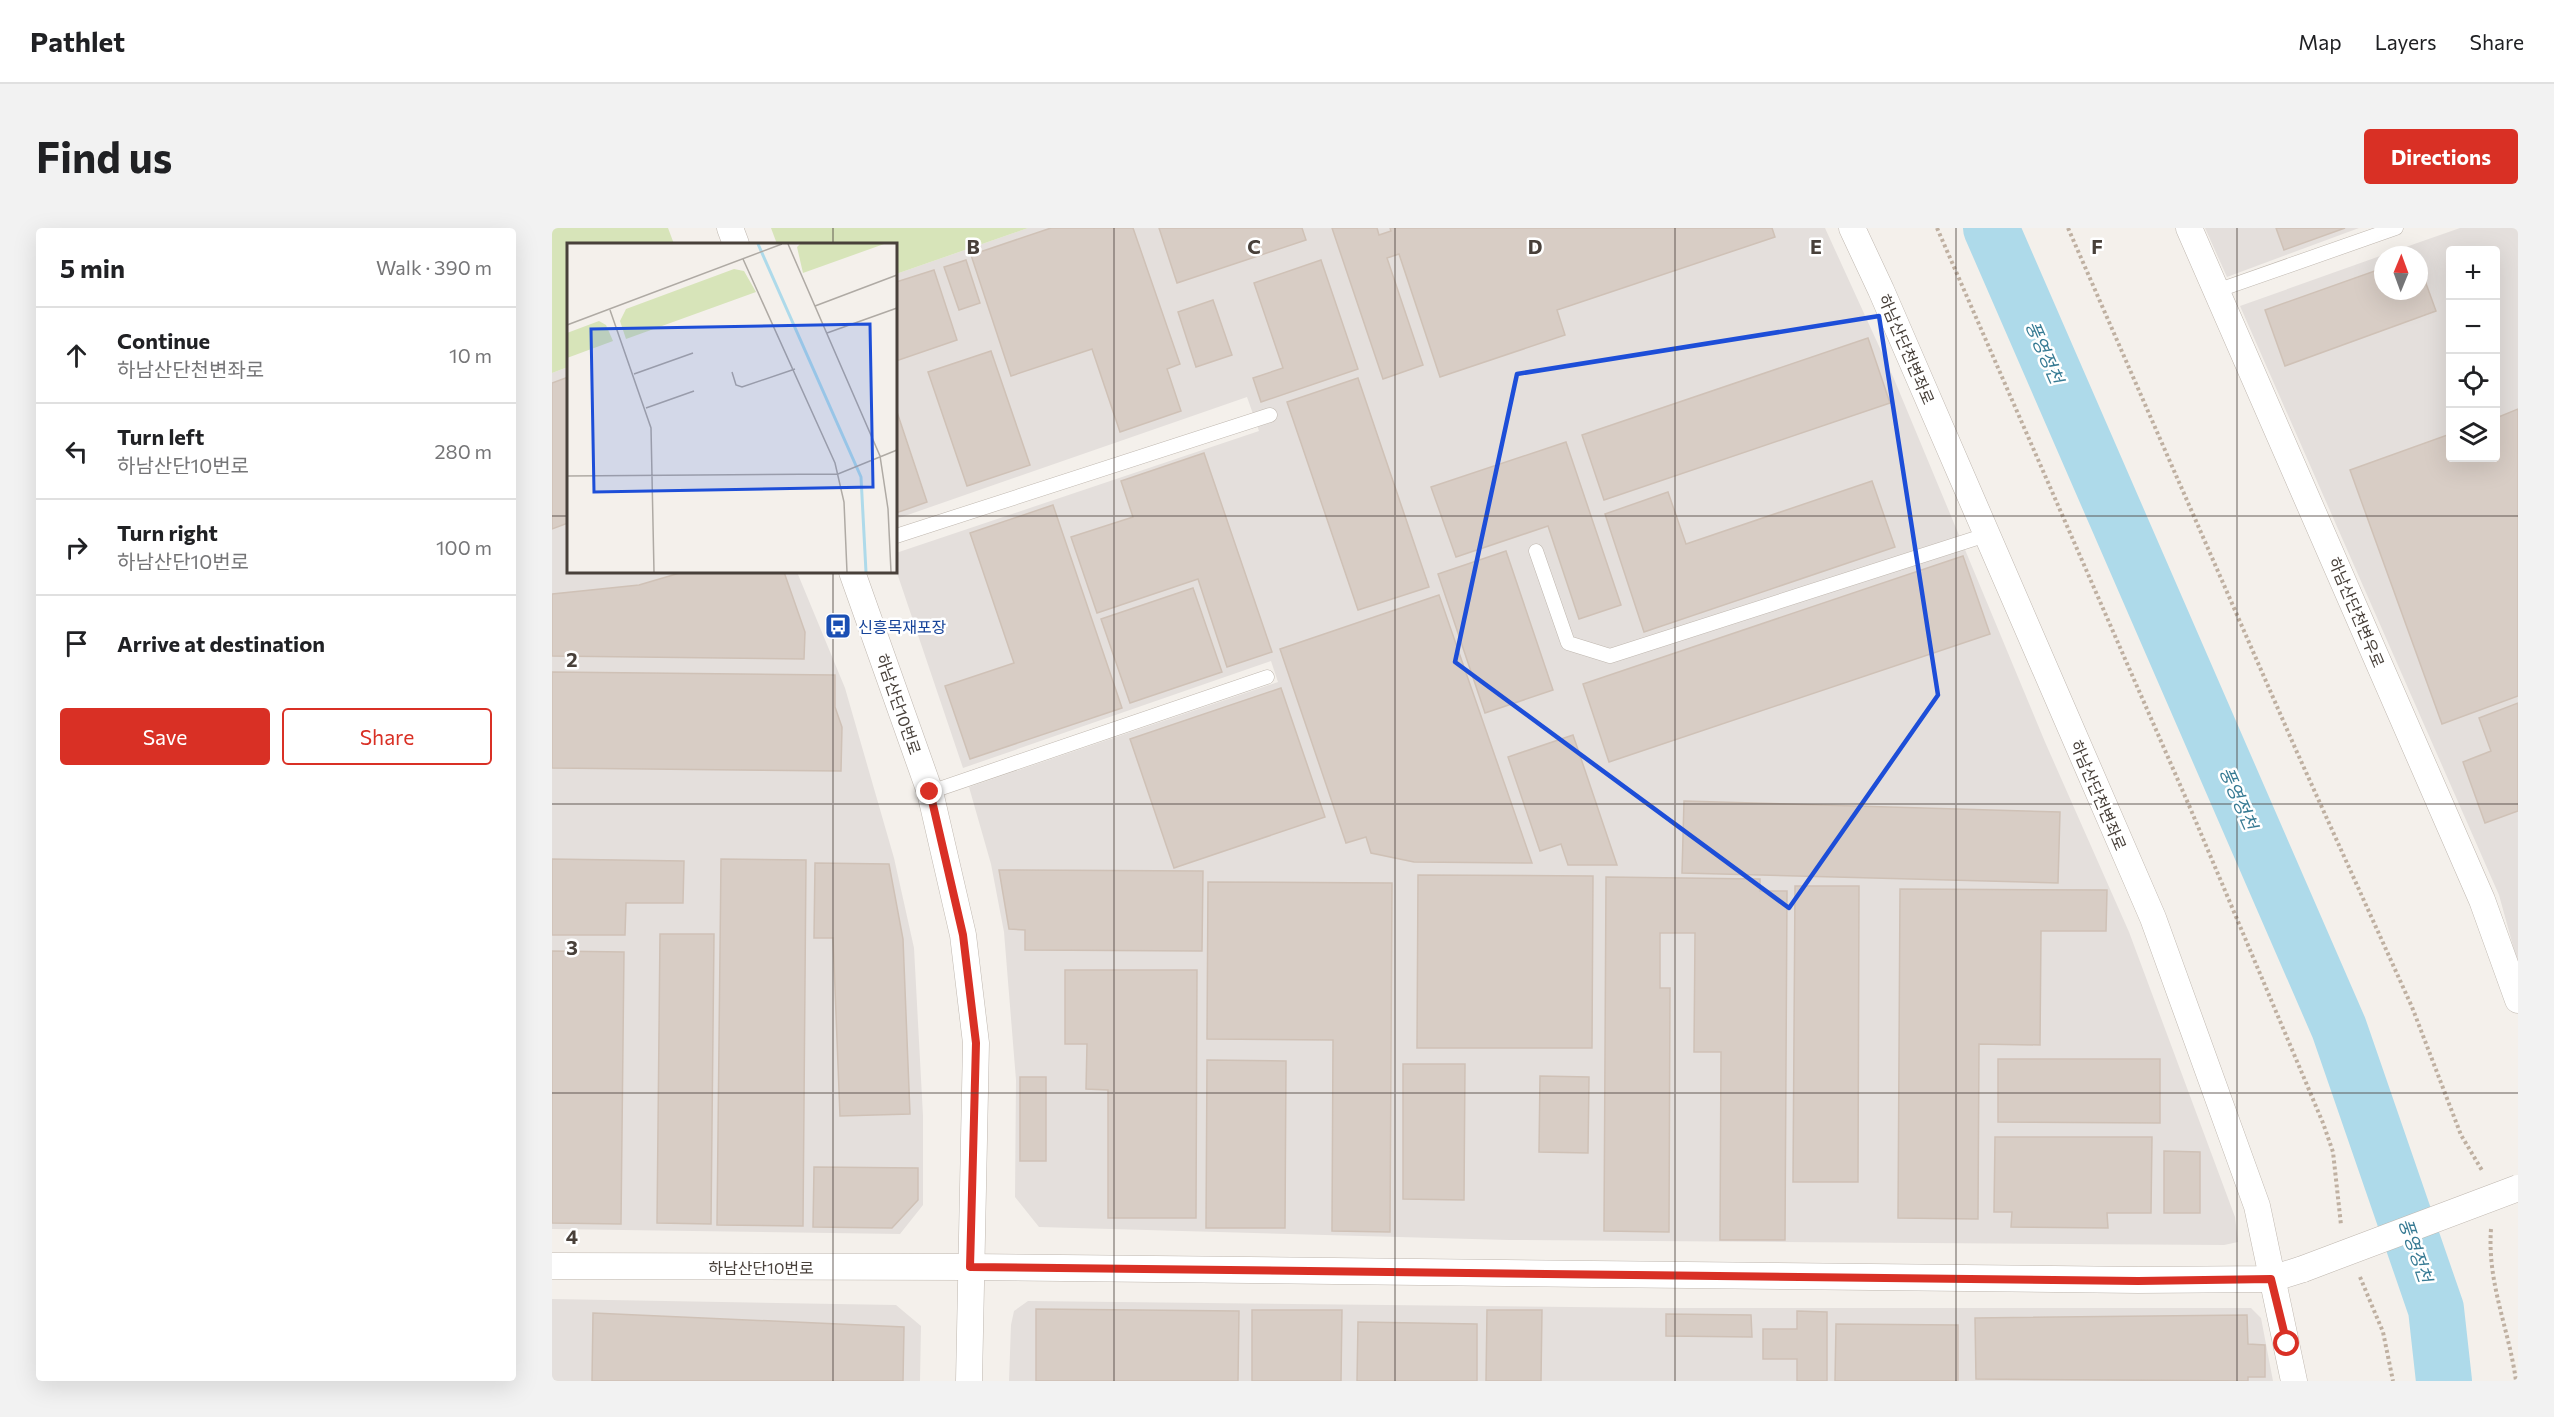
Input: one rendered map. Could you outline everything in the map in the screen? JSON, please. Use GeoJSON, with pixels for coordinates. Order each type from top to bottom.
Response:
{"type":"FeatureCollection","features":[{"type":"Feature","properties":{"kind":"street"},"geometry":{"type":"LineString","coordinates":[[730,228],[736,243]]}},
{"type":"Feature","properties":{"kind":"street","name":"하남산단천변좌로"},"geometry":{"type":"LineString","coordinates":[[1852,228],[2153,918],[2257,1206],[2294,1381]]}},
{"type":"Feature","properties":{"kind":"street","name":"하남산단천변우로"},"geometry":{"type":"LineString","coordinates":[[2188,228],[2482,900],[2518,1000]]}},
{"type":"Feature","properties":{"kind":"street","name":"하남산단10번로"},"geometry":{"type":"LineString","coordinates":[[852,573],[930,792],[963,935],[976,1043],[970,1267]]}},
{"type":"Feature","properties":{"kind":"street","name":"하남산단10번로"},"geometry":{"type":"LineString","coordinates":[[552,1266],[970,1267],[2138,1281],[2271,1279],[2518,1188]]}},
{"type":"Feature","properties":{"kind":"street"},"geometry":{"type":"LineString","coordinates":[[969,1381],[970,1267]]}},
{"type":"Feature","properties":{"kind":"lane"},"geometry":{"type":"LineString","coordinates":[[2216,291],[2396,228]]}},
{"type":"Feature","properties":{"kind":"lane"},"geometry":{"type":"LineString","coordinates":[[897,536],[1269,415]]}},
{"type":"Feature","properties":{"kind":"lane"},"geometry":{"type":"LineString","coordinates":[[1536,550],[1568,643],[1610,656],[1986,535]]}},
{"type":"Feature","properties":{"kind":"lane"},"geometry":{"type":"LineString","coordinates":[[930,792],[1267,677]]}},
{"type":"Feature","properties":{"kind":"path"},"geometry":{"type":"LineString","coordinates":[[1937,228],[2192,810],[2323,1123],[2333,1152],[2341,1224],[2345,1234]]}},
{"type":"Feature","properties":{"kind":"path"},"geometry":{"type":"LineString","coordinates":[[2068,228],[2296,750],[2412,1007],[2461,1135],[2485,1175]]}},
{"type":"Feature","properties":{"kind":"path"},"geometry":{"type":"LineString","coordinates":[[2492,1225],[2489,1259],[2493,1288],[2512,1352],[2516,1381]]}},
{"type":"Feature","properties":{"kind":"path"},"geometry":{"type":"LineString","coordinates":[[2358,1266],[2362,1287],[2375,1309],[2383,1332],[2393,1381]]}},
{"type":"Feature","properties":{"kind":"highlighted area"},"geometry":{"type":"Polygon","coordinates":[[[1879,316],[1938,695],[1789,908],[1455,662],[1517,374],[1879,316]]]}},
{"type":"Feature","properties":{"kind":"shaded area"},"geometry":{"type":"Polygon","coordinates":[[[1028,228],[1825,228],[1894,379],[2045,742],[2129,932],[2235,1217],[2238,1242],[2224,1245],[1509,1240],[1039,1227],[1015,1197],[1016,1080],[1004,932],[991,864],[969,787],[1278,682],[1271,661],[963,768],[897,573],[897,553],[1259,431],[1247,397],[897,519],[897,274],[1028,228]]]}},
{"type":"Feature","properties":{"kind":"shaded area"},"geometry":{"type":"Polygon","coordinates":[[[2205,228],[2359,228],[2227,277],[2205,228]]]}},
{"type":"Feature","properties":{"kind":"shaded area"},"geometry":{"type":"Polygon","coordinates":[[[2460,228],[2518,228],[2518,964],[2499,895],[2240,306],[2374,258],[2374,300],[2428,300],[2428,246],[2409,246],[2460,228]]]}},
{"type":"Feature","properties":{"kind":"shaded area"},"geometry":{"type":"Polygon","coordinates":[[[567,367],[567,573],[797,573],[845,688],[894,858],[914,948],[923,1116],[923,1205],[900,1234],[552,1229],[552,373],[567,367]]]}},
{"type":"Feature","properties":{"kind":"shaded area"},"geometry":{"type":"Polygon","coordinates":[[[552,1299],[896,1305],[921,1326],[920,1381],[552,1381],[552,1299]]]}},
{"type":"Feature","properties":{"kind":"shaded area"},"geometry":{"type":"Polygon","coordinates":[[[1028,1301],[1662,1308],[2251,1308],[2261,1318],[2273,1381],[1009,1381],[1011,1325],[1014,1311],[1028,1301]]]}},
{"type":"Feature","properties":{"kind":"green space"},"geometry":{"type":"Polygon","coordinates":[[[552,228],[668,228],[674,243],[567,243],[567,367],[552,373],[552,228]]]}},
{"type":"Feature","properties":{"kind":"green space"},"geometry":{"type":"Polygon","coordinates":[[[771,228],[1028,228],[897,274],[897,243],[777,243],[771,228]]]}},
{"type":"Feature","properties":{"kind":"building"},"geometry":{"type":"Polygon","coordinates":[[[1051,228],[1133,228],[1180,364],[1167,369],[1181,411],[1120,432],[1092,349],[1011,376],[971,255],[1051,228]]]}},
{"type":"Feature","properties":{"kind":"building"},"geometry":{"type":"Polygon","coordinates":[[[1159,228],[1302,228],[1306,240],[1177,283],[1159,228]]]}},
{"type":"Feature","properties":{"kind":"building"},"geometry":{"type":"Polygon","coordinates":[[[1332,228],[1377,228],[1379,235],[1391,231],[1390,228],[1772,228],[1775,237],[1557,310],[1565,335],[1440,377],[1399,254],[1387,258],[1423,365],[1383,379],[1332,228]]]}},
{"type":"Feature","properties":{"kind":"building"},"geometry":{"type":"Polygon","coordinates":[[[2276,228],[2345,228],[2284,250],[2276,228]]]}},
{"type":"Feature","properties":{"kind":"building"},"geometry":{"type":"Polygon","coordinates":[[[966,260],[980,303],[959,310],[944,267],[966,260]]]}},
{"type":"Feature","properties":{"kind":"building"},"geometry":{"type":"Polygon","coordinates":[[[1321,260],[1358,369],[1261,402],[1253,378],[1283,368],[1254,283],[1321,260]]]}},
{"type":"Feature","properties":{"kind":"building"},"geometry":{"type":"Polygon","coordinates":[[[934,270],[957,340],[897,361],[897,282],[934,270]]]}},
{"type":"Feature","properties":{"kind":"building"},"geometry":{"type":"Polygon","coordinates":[[[2374,271],[2374,300],[2428,300],[2428,289],[2436,311],[2285,366],[2265,310],[2374,271]]]}},
{"type":"Feature","properties":{"kind":"building"},"geometry":{"type":"Polygon","coordinates":[[[1213,300],[1232,355],[1196,367],[1178,312],[1213,300]]]}},
{"type":"Feature","properties":{"kind":"building"},"geometry":{"type":"Polygon","coordinates":[[[1868,338],[1890,403],[1604,500],[1582,435],[1868,338]]]}},
{"type":"Feature","properties":{"kind":"building"},"geometry":{"type":"Polygon","coordinates":[[[991,351],[1030,465],[967,486],[928,372],[991,351]]]}},
{"type":"Feature","properties":{"kind":"building"},"geometry":{"type":"Polygon","coordinates":[[[567,377],[567,523],[552,529],[552,383],[567,377]]]}},
{"type":"Feature","properties":{"kind":"building"},"geometry":{"type":"Polygon","coordinates":[[[1358,378],[1429,587],[1358,610],[1287,402],[1358,378]]]}},
{"type":"Feature","properties":{"kind":"building"},"geometry":{"type":"Polygon","coordinates":[[[2518,409],[2518,696],[2442,724],[2350,470],[2446,435],[2446,462],[2500,462],[2500,416],[2518,409]]]}},
{"type":"Feature","properties":{"kind":"building"},"geometry":{"type":"Polygon","coordinates":[[[897,412],[927,502],[897,513],[897,412]]]}},
{"type":"Feature","properties":{"kind":"building"},"geometry":{"type":"Polygon","coordinates":[[[1566,442],[1621,605],[1579,619],[1548,526],[1456,557],[1431,487],[1566,442]]]}},
{"type":"Feature","properties":{"kind":"building"},"geometry":{"type":"Polygon","coordinates":[[[1204,453],[1272,652],[1227,667],[1198,579],[1097,613],[1071,537],[1133,517],[1121,481],[1204,453]]]}},
{"type":"Feature","properties":{"kind":"building"},"geometry":{"type":"Polygon","coordinates":[[[1872,481],[1895,547],[1644,632],[1605,514],[1668,492],[1686,544],[1872,481]]]}},
{"type":"Feature","properties":{"kind":"building"},"geometry":{"type":"Polygon","coordinates":[[[1053,505],[1122,708],[970,759],[945,686],[1014,663],[970,533],[1053,505]]]}},
{"type":"Feature","properties":{"kind":"building"},"geometry":{"type":"Polygon","coordinates":[[[1506,551],[1553,690],[1485,713],[1438,574],[1506,551]]]}},
{"type":"Feature","properties":{"kind":"building"},"geometry":{"type":"Polygon","coordinates":[[[1963,556],[1990,634],[1609,762],[1583,684],[1963,556]]]}},
{"type":"Feature","properties":{"kind":"building"},"geometry":{"type":"Polygon","coordinates":[[[680,573],[784,573],[805,632],[804,659],[552,656],[552,594],[639,585],[680,573]]]}},
{"type":"Feature","properties":{"kind":"building"},"geometry":{"type":"Polygon","coordinates":[[[1193,588],[1222,672],[1130,703],[1101,619],[1193,588]]]}},
{"type":"Feature","properties":{"kind":"building"},"geometry":{"type":"Polygon","coordinates":[[[1439,595],[1532,863],[1414,862],[1371,853],[1366,837],[1346,843],[1280,649],[1439,595]]]}},
{"type":"Feature","properties":{"kind":"building"},"geometry":{"type":"Polygon","coordinates":[[[552,672],[835,675],[835,707],[842,727],[841,771],[552,768],[552,672]]]}},
{"type":"Feature","properties":{"kind":"building"},"geometry":{"type":"Polygon","coordinates":[[[1281,688],[1325,817],[1174,868],[1130,739],[1281,688]]]}},
{"type":"Feature","properties":{"kind":"building"},"geometry":{"type":"Polygon","coordinates":[[[2518,703],[2518,811],[2485,823],[2463,762],[2491,751],[2479,718],[2518,703]]]}},
{"type":"Feature","properties":{"kind":"building"},"geometry":{"type":"Polygon","coordinates":[[[1573,735],[1617,865],[1568,865],[1561,844],[1540,851],[1508,757],[1573,735]]]}},
{"type":"Feature","properties":{"kind":"building"},"geometry":{"type":"Polygon","coordinates":[[[1684,801],[2060,812],[2058,883],[1682,873],[1684,801]]]}},
{"type":"Feature","properties":{"kind":"building"},"geometry":{"type":"Polygon","coordinates":[[[552,859],[684,861],[683,903],[626,903],[625,935],[552,935],[552,859]]]}},
{"type":"Feature","properties":{"kind":"building"},"geometry":{"type":"Polygon","coordinates":[[[721,859],[806,860],[803,1226],[717,1225],[721,859]]]}},
{"type":"Feature","properties":{"kind":"building"},"geometry":{"type":"Polygon","coordinates":[[[815,863],[889,864],[903,939],[910,1114],[840,1116],[833,938],[814,938],[815,863]]]}},
{"type":"Feature","properties":{"kind":"building"},"geometry":{"type":"Polygon","coordinates":[[[999,870],[1203,871],[1202,951],[1025,950],[1025,930],[1009,929],[999,870]]]}},
{"type":"Feature","properties":{"kind":"building"},"geometry":{"type":"Polygon","coordinates":[[[1418,875],[1593,876],[1592,1048],[1417,1048],[1418,875]]]}},
{"type":"Feature","properties":{"kind":"building"},"geometry":{"type":"Polygon","coordinates":[[[1606,877],[1760,879],[1760,891],[1787,891],[1785,1240],[1720,1240],[1721,1052],[1694,1052],[1695,933],[1660,933],[1660,988],[1670,988],[1669,1232],[1604,1231],[1606,877]]]}},
{"type":"Feature","properties":{"kind":"building"},"geometry":{"type":"Polygon","coordinates":[[[1208,882],[1392,883],[1390,1232],[1332,1231],[1333,1040],[1207,1039],[1208,882]]]}},
{"type":"Feature","properties":{"kind":"building"},"geometry":{"type":"Polygon","coordinates":[[[1795,886],[1859,886],[1858,1182],[1793,1182],[1795,886]]]}},
{"type":"Feature","properties":{"kind":"building"},"geometry":{"type":"Polygon","coordinates":[[[1900,889],[2107,890],[2106,931],[2041,931],[2040,1045],[1979,1044],[1978,1219],[1898,1218],[1900,889]]]}},
{"type":"Feature","properties":{"kind":"building"},"geometry":{"type":"Polygon","coordinates":[[[660,934],[714,934],[711,1224],[657,1223],[660,934]]]}},
{"type":"Feature","properties":{"kind":"building"},"geometry":{"type":"Polygon","coordinates":[[[552,951],[624,952],[621,1224],[552,1223],[552,951]]]}},
{"type":"Feature","properties":{"kind":"building"},"geometry":{"type":"Polygon","coordinates":[[[1065,970],[1197,970],[1196,1218],[1108,1218],[1108,1090],[1086,1089],[1087,1044],[1065,1044],[1065,970]]]}},
{"type":"Feature","properties":{"kind":"building"},"geometry":{"type":"Polygon","coordinates":[[[1998,1059],[2160,1059],[2160,1123],[1998,1122],[1998,1059]]]}},
{"type":"Feature","properties":{"kind":"building"},"geometry":{"type":"Polygon","coordinates":[[[1207,1060],[1286,1061],[1285,1228],[1206,1228],[1207,1060]]]}},
{"type":"Feature","properties":{"kind":"building"},"geometry":{"type":"Polygon","coordinates":[[[1403,1064],[1465,1064],[1464,1200],[1403,1199],[1403,1064]]]}},
{"type":"Feature","properties":{"kind":"building"},"geometry":{"type":"Polygon","coordinates":[[[1540,1076],[1589,1077],[1588,1153],[1539,1152],[1540,1076]]]}},
{"type":"Feature","properties":{"kind":"building"},"geometry":{"type":"Polygon","coordinates":[[[1020,1077],[1046,1077],[1046,1161],[1020,1161],[1020,1077]]]}},
{"type":"Feature","properties":{"kind":"building"},"geometry":{"type":"Polygon","coordinates":[[[1995,1137],[2152,1137],[2151,1213],[2107,1213],[2108,1228],[2011,1227],[2012,1212],[1994,1212],[1995,1137]]]}},
{"type":"Feature","properties":{"kind":"building"},"geometry":{"type":"Polygon","coordinates":[[[2164,1151],[2200,1152],[2200,1213],[2164,1213],[2164,1151]]]}},
{"type":"Feature","properties":{"kind":"building"},"geometry":{"type":"Polygon","coordinates":[[[814,1167],[918,1168],[918,1200],[892,1228],[813,1227],[814,1167]]]}},
{"type":"Feature","properties":{"kind":"building"},"geometry":{"type":"Polygon","coordinates":[[[1036,1309],[1239,1311],[1238,1381],[1036,1381],[1036,1309]]]}},
{"type":"Feature","properties":{"kind":"building"},"geometry":{"type":"Polygon","coordinates":[[[1252,1310],[1342,1310],[1341,1381],[1252,1381],[1252,1310]]]}},
{"type":"Feature","properties":{"kind":"building"},"geometry":{"type":"Polygon","coordinates":[[[1487,1310],[1542,1310],[1541,1381],[1486,1381],[1487,1310]]]}},
{"type":"Feature","properties":{"kind":"building"},"geometry":{"type":"Polygon","coordinates":[[[1797,1311],[1827,1312],[1827,1381],[1797,1381],[1797,1359],[1763,1359],[1763,1329],[1797,1329],[1797,1311]]]}},
{"type":"Feature","properties":{"kind":"building"},"geometry":{"type":"Polygon","coordinates":[[[593,1313],[904,1327],[903,1381],[592,1381],[593,1313]]]}},
{"type":"Feature","properties":{"kind":"building"},"geometry":{"type":"Polygon","coordinates":[[[1666,1314],[1751,1315],[1752,1337],[1666,1336],[1666,1314]]]}},
{"type":"Feature","properties":{"kind":"building"},"geometry":{"type":"Polygon","coordinates":[[[2247,1315],[2248,1344],[2265,1345],[2265,1377],[2248,1377],[2248,1381],[1976,1379],[1975,1318],[2247,1315]]]}},
{"type":"Feature","properties":{"kind":"building"},"geometry":{"type":"Polygon","coordinates":[[[1358,1322],[1477,1324],[1477,1381],[1357,1381],[1358,1322]]]}},
{"type":"Feature","properties":{"kind":"building"},"geometry":{"type":"Polygon","coordinates":[[[1836,1324],[1958,1325],[1958,1381],[1835,1381],[1836,1324]]]}},
{"type":"Feature","properties":{"kind":"waterway","name":"풍영정천"},"geometry":{"type":"LineString","coordinates":[[1991,228],[2339,1028],[2436,1309],[2444,1381]]}},
{"type":"Feature","properties":{"kind":"place","name":"신흥목재포장"},"geometry":{"type":"Point","coordinates":[838,626]}},
{"type":"Feature","properties":{"kind":"route"},"geometry":{"type":"LineString","coordinates":[[930,792],[963,935],[976,1043],[970,1267],[2138,1281],[2271,1279],[2287,1344]]}}]}
